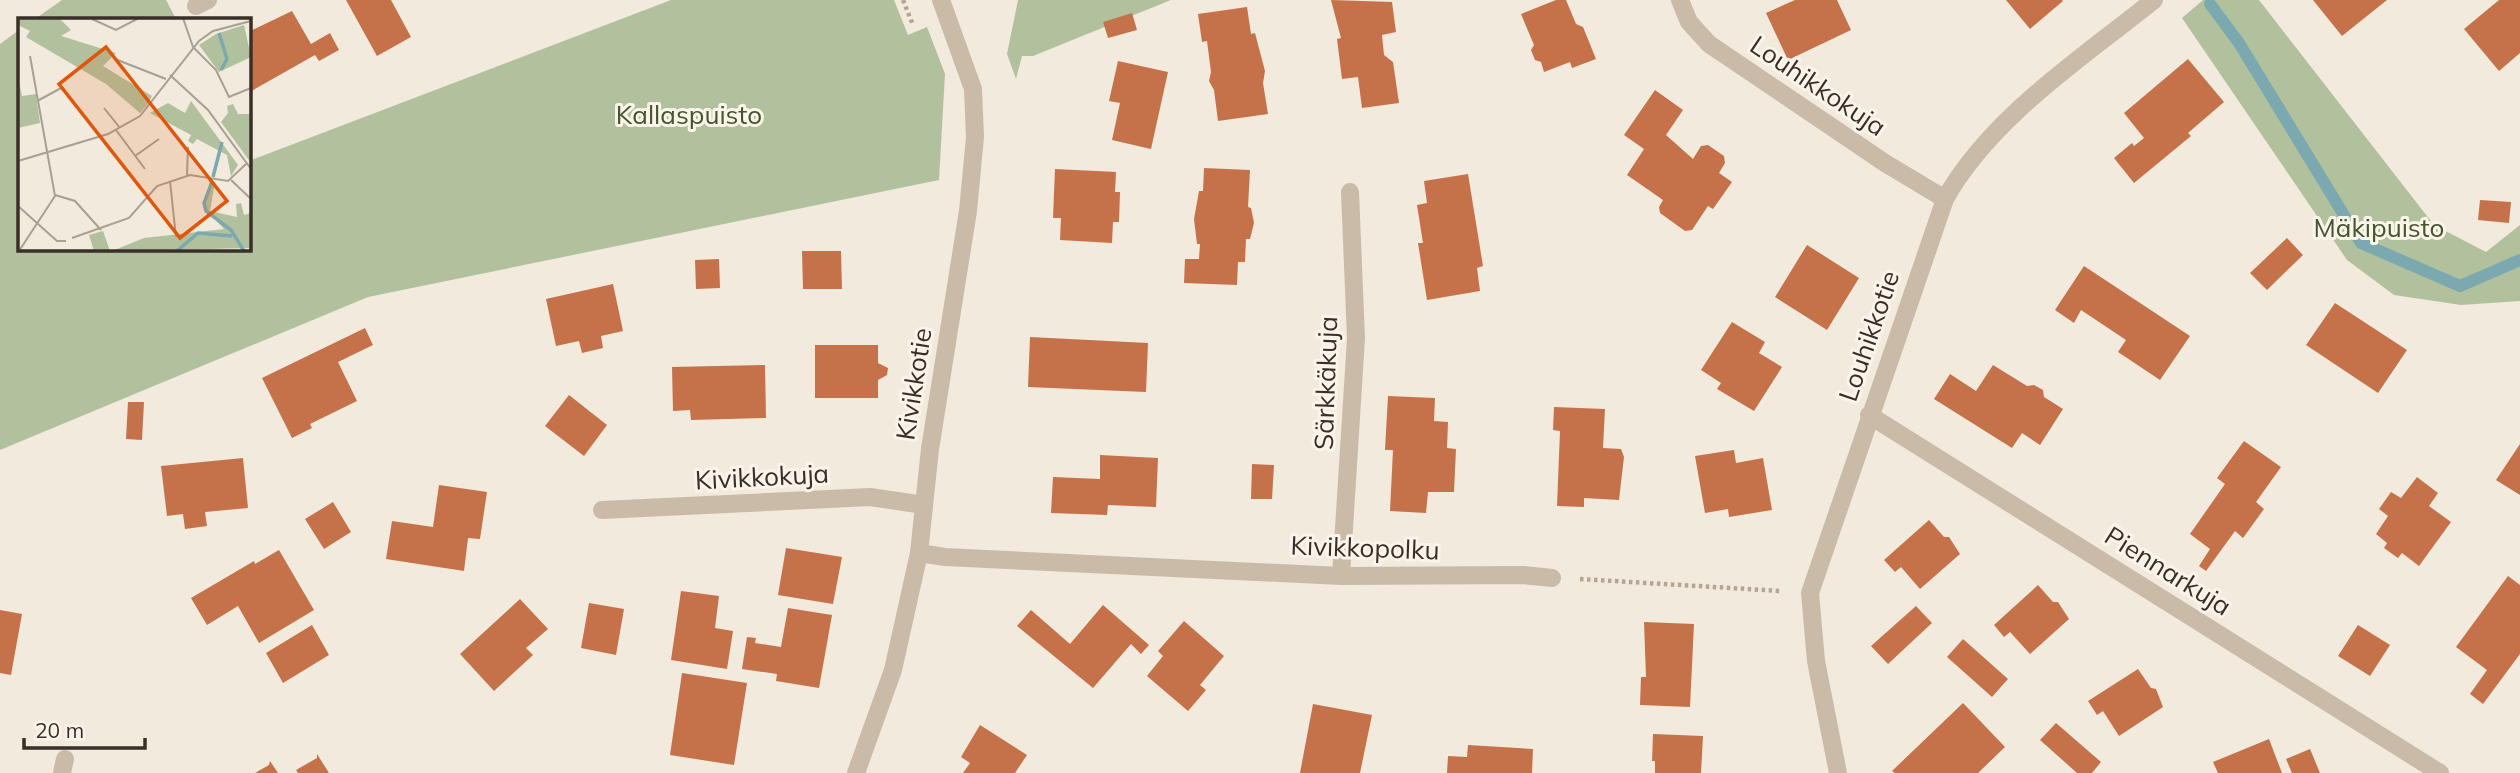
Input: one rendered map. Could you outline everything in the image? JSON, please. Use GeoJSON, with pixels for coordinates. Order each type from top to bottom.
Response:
{"type":"FeatureCollection","features":[{"type":"Feature","properties":{"kind":"street","name":"Kivikkotie"},"geometry":{"type":"LineString","coordinates":[[856,773],[893,670],[919,553],[968,211],[975,136],[973,89],[941,0]]}},
{"type":"Feature","properties":{"kind":"street","name":"Louhikkokuja"},"geometry":{"type":"LineString","coordinates":[[1679,0],[1689,22],[1709,44],[1885,163],[1945,199]]}},
{"type":"Feature","properties":{"kind":"street","name":"Louhikkotie"},"geometry":{"type":"LineString","coordinates":[[1838,773],[1816,661],[1810,593],[1945,199],[1963,167],[1990,136],[2154,0]]}},
{"type":"Feature","properties":{"kind":"street","name":"Särkkäkuja"},"geometry":{"type":"LineString","coordinates":[[1341,576],[1356,338],[1350,192]]}},
{"type":"Feature","properties":{"kind":"street","name":"Piennarkuja"},"geometry":{"type":"LineString","coordinates":[[1869,415],[2440,773]]}},
{"type":"Feature","properties":{"kind":"street","name":"Kivikkokuja"},"geometry":{"type":"LineString","coordinates":[[602,510],[870,497],[924,505]]}},
{"type":"Feature","properties":{"kind":"street","name":"Kivikkopolku"},"geometry":{"type":"LineString","coordinates":[[919,553],[958,558],[1046,559],[1341,576],[1523,575],[1552,578]]}},
{"type":"Feature","properties":{"kind":"path"},"geometry":{"type":"LineString","coordinates":[[903,0],[913,25]]}},
{"type":"Feature","properties":{"kind":"path"},"geometry":{"type":"LineString","coordinates":[[1552,578],[1810,593]]}},
{"type":"Feature","properties":{"kind":"green space"},"geometry":{"type":"Polygon","coordinates":[[[62,0],[166,0],[175,18],[36,18],[62,0]]]}},
{"type":"Feature","properties":{"kind":"green space","name":"Kallaspuisto"},"geometry":{"type":"Polygon","coordinates":[[[671,0],[894,0],[908,35],[927,27],[945,74],[939,180],[368,297],[0,450],[0,44],[18,31],[18,250],[250,250],[250,161],[671,0]]]}},
{"type":"Feature","properties":{"kind":"green space"},"geometry":{"type":"Polygon","coordinates":[[[1018,0],[1171,0],[1033,56],[1022,56],[1016,79],[1007,54],[1018,0]]]}},
{"type":"Feature","properties":{"kind":"green space","name":"Mäkipuisto"},"geometry":{"type":"Polygon","coordinates":[[[2203,0],[2259,0],[2434,225],[2486,252],[2520,225],[2520,301],[2461,305],[2394,295],[2347,260],[2182,18],[2203,0]]]}},
{"type":"Feature","properties":{"kind":"building"},"geometry":{"type":"Polygon","coordinates":[[[346,0],[391,0],[411,37],[377,56],[346,0]]]}},
{"type":"Feature","properties":{"kind":"building"},"geometry":{"type":"Polygon","coordinates":[[[1331,0],[1392,2],[1396,32],[1382,35],[1384,55],[1393,62],[1399,103],[1362,108],[1358,77],[1342,79],[1337,39],[1341,38],[1331,0]]]}},
{"type":"Feature","properties":{"kind":"building"},"geometry":{"type":"Polygon","coordinates":[[[1556,0],[1566,0],[1576,24],[1583,27],[1596,59],[1572,68],[1570,62],[1544,72],[1541,62],[1535,60],[1531,50],[1534,45],[1521,14],[1556,0]]]}},
{"type":"Feature","properties":{"kind":"building"},"geometry":{"type":"Polygon","coordinates":[[[1795,0],[1837,0],[1851,30],[1788,60],[1766,13],[1795,0]]]}},
{"type":"Feature","properties":{"kind":"building"},"geometry":{"type":"Polygon","coordinates":[[[2006,0],[2062,0],[2063,1],[2030,29],[2006,0]]]}},
{"type":"Feature","properties":{"kind":"building"},"geometry":{"type":"Polygon","coordinates":[[[2313,0],[2387,0],[2342,36],[2313,0]]]}},
{"type":"Feature","properties":{"kind":"building"},"geometry":{"type":"Polygon","coordinates":[[[2499,0],[2520,0],[2520,53],[2499,71],[2464,29],[2499,0]]]}},
{"type":"Feature","properties":{"kind":"building"},"geometry":{"type":"Polygon","coordinates":[[[1247,7],[1251,34],[1255,33],[1265,71],[1263,83],[1268,114],[1218,121],[1214,90],[1209,81],[1211,72],[1207,41],[1202,42],[1198,14],[1247,7]]]}},
{"type":"Feature","properties":{"kind":"building"},"geometry":{"type":"Polygon","coordinates":[[[292,11],[311,44],[330,33],[339,50],[319,61],[315,55],[250,92],[250,31],[292,11]]]}},
{"type":"Feature","properties":{"kind":"building"},"geometry":{"type":"Polygon","coordinates":[[[1132,13],[1137,30],[1108,38],[1103,22],[1132,13]]]}},
{"type":"Feature","properties":{"kind":"building"},"geometry":{"type":"Polygon","coordinates":[[[2188,59],[2224,102],[2188,133],[2191,136],[2134,183],[2114,158],[2132,143],[2134,146],[2144,138],[2124,113],[2188,59]]]}},
{"type":"Feature","properties":{"kind":"building"},"geometry":{"type":"Polygon","coordinates":[[[1118,61],[1168,72],[1151,149],[1112,140],[1120,103],[1109,101],[1118,61]]]}},
{"type":"Feature","properties":{"kind":"building"},"geometry":{"type":"Polygon","coordinates":[[[1655,90],[1683,110],[1666,135],[1693,159],[1701,146],[1708,145],[1724,156],[1725,163],[1719,173],[1732,182],[1713,209],[1708,206],[1692,230],[1685,231],[1660,213],[1659,207],[1663,200],[1627,175],[1644,149],[1624,135],[1655,90]]]}},
{"type":"Feature","properties":{"kind":"building"},"geometry":{"type":"Polygon","coordinates":[[[1204,168],[1250,170],[1248,207],[1251,208],[1254,223],[1250,239],[1246,239],[1245,262],[1238,262],[1237,285],[1184,283],[1185,259],[1199,259],[1200,244],[1197,244],[1194,219],[1199,191],[1203,191],[1204,168]]]}},
{"type":"Feature","properties":{"kind":"building"},"geometry":{"type":"Polygon","coordinates":[[[1055,169],[1116,172],[1115,192],[1120,192],[1119,222],[1113,222],[1112,243],[1060,240],[1061,218],[1053,218],[1055,169]]]}},
{"type":"Feature","properties":{"kind":"building"},"geometry":{"type":"Polygon","coordinates":[[[1468,174],[1483,266],[1477,268],[1480,291],[1427,300],[1418,243],[1423,243],[1417,205],[1427,203],[1424,181],[1468,174]]]}},
{"type":"Feature","properties":{"kind":"building"},"geometry":{"type":"Polygon","coordinates":[[[2480,200],[2511,202],[2509,223],[2478,220],[2480,200]]]}},
{"type":"Feature","properties":{"kind":"building"},"geometry":{"type":"Polygon","coordinates":[[[2287,238],[2303,255],[2267,290],[2250,273],[2287,238]]]}},
{"type":"Feature","properties":{"kind":"building"},"geometry":{"type":"Polygon","coordinates":[[[1807,245],[1859,278],[1827,330],[1775,297],[1807,245]]]}},
{"type":"Feature","properties":{"kind":"building"},"geometry":{"type":"Polygon","coordinates":[[[802,251],[841,251],[842,289],[803,289],[802,251]]]}},
{"type":"Feature","properties":{"kind":"building"},"geometry":{"type":"Polygon","coordinates":[[[719,259],[720,288],[696,289],[695,260],[719,259]]]}},
{"type":"Feature","properties":{"kind":"building"},"geometry":{"type":"Polygon","coordinates":[[[2084,266],[2190,336],[2160,380],[2118,352],[2126,340],[2081,310],[2074,323],[2055,310],[2084,266]]]}},
{"type":"Feature","properties":{"kind":"building"},"geometry":{"type":"Polygon","coordinates":[[[613,284],[623,331],[601,336],[603,348],[582,353],[579,341],[556,346],[546,299],[613,284]]]}},
{"type":"Feature","properties":{"kind":"building"},"geometry":{"type":"Polygon","coordinates":[[[2335,303],[2407,350],[2378,393],[2306,345],[2335,303]]]}},
{"type":"Feature","properties":{"kind":"building"},"geometry":{"type":"Polygon","coordinates":[[[1732,322],[1765,342],[1759,353],[1782,367],[1754,411],[1717,389],[1721,383],[1701,370],[1732,322]]]}},
{"type":"Feature","properties":{"kind":"building"},"geometry":{"type":"Polygon","coordinates":[[[365,328],[373,345],[338,362],[357,401],[310,424],[312,428],[292,438],[262,378],[365,328]]]}},
{"type":"Feature","properties":{"kind":"building"},"geometry":{"type":"Polygon","coordinates":[[[1030,337],[1148,343],[1146,392],[1028,387],[1030,337]]]}},
{"type":"Feature","properties":{"kind":"building"},"geometry":{"type":"Polygon","coordinates":[[[815,345],[878,345],[878,363],[888,368],[887,375],[878,380],[878,398],[815,398],[815,345]]]}},
{"type":"Feature","properties":{"kind":"building"},"geometry":{"type":"Polygon","coordinates":[[[765,365],[766,418],[691,420],[690,410],[673,411],[672,367],[765,365]]]}},
{"type":"Feature","properties":{"kind":"building"},"geometry":{"type":"Polygon","coordinates":[[[1993,365],[2027,386],[2034,385],[2043,390],[2044,397],[2063,409],[2040,445],[2022,433],[2012,448],[1934,399],[1950,374],[1976,391],[1993,365]]]}},
{"type":"Feature","properties":{"kind":"building"},"geometry":{"type":"Polygon","coordinates":[[[569,395],[607,425],[584,456],[545,426],[569,395]]]}},
{"type":"Feature","properties":{"kind":"building"},"geometry":{"type":"Polygon","coordinates":[[[1388,396],[1435,398],[1434,421],[1448,422],[1447,448],[1456,449],[1454,492],[1428,492],[1426,513],[1390,511],[1393,450],[1385,450],[1388,396]]]}},
{"type":"Feature","properties":{"kind":"building"},"geometry":{"type":"Polygon","coordinates":[[[128,402],[144,402],[142,440],[126,439],[128,402]]]}},
{"type":"Feature","properties":{"kind":"building"},"geometry":{"type":"Polygon","coordinates":[[[1554,407],[1605,409],[1603,448],[1621,449],[1624,457],[1619,500],[1584,498],[1584,507],[1557,506],[1560,431],[1553,430],[1554,407]]]}},
{"type":"Feature","properties":{"kind":"building"},"geometry":{"type":"Polygon","coordinates":[[[2244,441],[2281,467],[2256,502],[2264,509],[2243,538],[2235,531],[2206,571],[2199,566],[2210,549],[2190,534],[2225,484],[2217,478],[2244,441]]]}},
{"type":"Feature","properties":{"kind":"building"},"geometry":{"type":"Polygon","coordinates":[[[2520,444],[2520,495],[2496,480],[2520,444]]]}},
{"type":"Feature","properties":{"kind":"building"},"geometry":{"type":"Polygon","coordinates":[[[1734,450],[1736,463],[1763,458],[1772,510],[1729,517],[1728,509],[1705,513],[1695,456],[1734,450]]]}},
{"type":"Feature","properties":{"kind":"building"},"geometry":{"type":"Polygon","coordinates":[[[1100,455],[1158,458],[1156,507],[1108,505],[1107,515],[1051,513],[1053,477],[1100,479],[1100,455]]]}},
{"type":"Feature","properties":{"kind":"building"},"geometry":{"type":"Polygon","coordinates":[[[243,458],[248,508],[205,512],[207,526],[185,529],[183,514],[167,516],[161,466],[243,458]]]}},
{"type":"Feature","properties":{"kind":"building"},"geometry":{"type":"Polygon","coordinates":[[[1252,464],[1274,465],[1272,499],[1251,499],[1252,464]]]}},
{"type":"Feature","properties":{"kind":"building"},"geometry":{"type":"Polygon","coordinates":[[[2417,477],[2438,493],[2429,506],[2451,522],[2419,566],[2402,553],[2398,558],[2384,548],[2387,543],[2376,534],[2388,516],[2379,509],[2391,492],[2401,498],[2417,477]]]}},
{"type":"Feature","properties":{"kind":"building"},"geometry":{"type":"Polygon","coordinates":[[[439,485],[487,492],[480,539],[468,538],[464,571],[386,559],[392,521],[433,527],[439,485]]]}},
{"type":"Feature","properties":{"kind":"building"},"geometry":{"type":"Polygon","coordinates":[[[333,502],[351,532],[324,549],[305,519],[333,502]]]}},
{"type":"Feature","properties":{"kind":"building"},"geometry":{"type":"Polygon","coordinates":[[[1929,520],[1944,537],[1949,537],[1960,554],[1920,589],[1901,567],[1895,572],[1884,560],[1929,520]]]}},
{"type":"Feature","properties":{"kind":"building"},"geometry":{"type":"Polygon","coordinates":[[[786,548],[842,557],[833,604],[778,595],[786,548]]]}},
{"type":"Feature","properties":{"kind":"building"},"geometry":{"type":"Polygon","coordinates":[[[279,550],[314,610],[259,643],[238,606],[207,625],[191,598],[254,561],[255,564],[279,550]]]}},
{"type":"Feature","properties":{"kind":"building"},"geometry":{"type":"Polygon","coordinates":[[[2508,576],[2520,585],[2520,654],[2483,704],[2470,694],[2487,670],[2456,647],[2508,576]]]}},
{"type":"Feature","properties":{"kind":"building"},"geometry":{"type":"Polygon","coordinates":[[[2038,585],[2053,602],[2058,602],[2069,619],[2030,654],[2010,632],[2004,637],[1994,625],[2038,585]]]}},
{"type":"Feature","properties":{"kind":"building"},"geometry":{"type":"Polygon","coordinates":[[[681,591],[719,596],[715,628],[733,631],[727,669],[671,660],[681,591]]]}},
{"type":"Feature","properties":{"kind":"building"},"geometry":{"type":"Polygon","coordinates":[[[520,599],[548,629],[526,648],[533,655],[494,691],[460,654],[520,599]]]}},
{"type":"Feature","properties":{"kind":"building"},"geometry":{"type":"Polygon","coordinates":[[[589,603],[624,609],[616,655],[581,648],[589,603]]]}},
{"type":"Feature","properties":{"kind":"building"},"geometry":{"type":"Polygon","coordinates":[[[1103,605],[1149,645],[1141,654],[1131,644],[1093,688],[1017,626],[1031,610],[1070,644],[1103,605]]]}},
{"type":"Feature","properties":{"kind":"building"},"geometry":{"type":"Polygon","coordinates":[[[1916,606],[1932,623],[1888,664],[1871,646],[1916,606]]]}},
{"type":"Feature","properties":{"kind":"building"},"geometry":{"type":"Polygon","coordinates":[[[788,608],[832,615],[819,688],[776,681],[777,674],[742,669],[747,637],[756,638],[755,643],[781,647],[788,608]]]}},
{"type":"Feature","properties":{"kind":"building"},"geometry":{"type":"Polygon","coordinates":[[[0,610],[22,614],[11,675],[0,673],[0,610]]]}},
{"type":"Feature","properties":{"kind":"building"},"geometry":{"type":"Polygon","coordinates":[[[1184,621],[1224,656],[1200,685],[1206,690],[1188,711],[1147,676],[1163,656],[1158,651],[1184,621]]]}},
{"type":"Feature","properties":{"kind":"building"},"geometry":{"type":"Polygon","coordinates":[[[1644,622],[1694,624],[1690,707],[1640,705],[1641,677],[1646,677],[1644,622]]]}},
{"type":"Feature","properties":{"kind":"building"},"geometry":{"type":"Polygon","coordinates":[[[312,625],[329,655],[283,683],[266,653],[312,625]]]}},
{"type":"Feature","properties":{"kind":"building"},"geometry":{"type":"Polygon","coordinates":[[[2358,625],[2390,645],[2370,676],[2338,656],[2358,625]]]}},
{"type":"Feature","properties":{"kind":"building"},"geometry":{"type":"Polygon","coordinates":[[[1963,639],[2008,679],[1992,697],[1947,657],[1963,639]]]}},
{"type":"Feature","properties":{"kind":"building"},"geometry":{"type":"Polygon","coordinates":[[[2138,669],[2151,688],[2156,689],[2163,707],[2119,736],[2103,711],[2097,715],[2088,701],[2138,669]]]}},
{"type":"Feature","properties":{"kind":"building"},"geometry":{"type":"Polygon","coordinates":[[[682,673],[747,683],[734,765],[670,755],[682,673]]]}},
{"type":"Feature","properties":{"kind":"building"},"geometry":{"type":"Polygon","coordinates":[[[1963,703],[2005,747],[1978,773],[1892,771],[1963,703]]]}},
{"type":"Feature","properties":{"kind":"building"},"geometry":{"type":"Polygon","coordinates":[[[1313,704],[1372,715],[1360,773],[1300,773],[1313,704]]]}},
{"type":"Feature","properties":{"kind":"building"},"geometry":{"type":"Polygon","coordinates":[[[2056,723],[2101,762],[2092,773],[2077,773],[2040,740],[2056,723]]]}},
{"type":"Feature","properties":{"kind":"building"},"geometry":{"type":"Polygon","coordinates":[[[980,725],[1027,755],[1015,773],[963,773],[970,763],[961,757],[980,725]]]}},
{"type":"Feature","properties":{"kind":"building"},"geometry":{"type":"Polygon","coordinates":[[[1653,734],[1703,736],[1701,773],[1655,773],[1655,761],[1652,761],[1653,734]]]}},
{"type":"Feature","properties":{"kind":"building"},"geometry":{"type":"Polygon","coordinates":[[[2269,739],[2282,773],[2218,773],[2213,762],[2269,739]]]}},
{"type":"Feature","properties":{"kind":"building"},"geometry":{"type":"Polygon","coordinates":[[[1468,745],[1533,749],[1532,773],[1447,773],[1448,756],[1467,757],[1468,745]]]}},
{"type":"Feature","properties":{"kind":"building"},"geometry":{"type":"Polygon","coordinates":[[[2310,749],[2320,773],[2292,773],[2286,759],[2310,749]]]}},
{"type":"Feature","properties":{"kind":"building"},"geometry":{"type":"Polygon","coordinates":[[[317,754],[329,773],[298,773],[296,770],[317,758],[317,754]]]}},
{"type":"Feature","properties":{"kind":"building"},"geometry":{"type":"Polygon","coordinates":[[[270,761],[278,773],[255,773],[269,765],[270,761]]]}},
{"type":"Feature","properties":{"kind":"waterway"},"geometry":{"type":"LineString","coordinates":[[2210,4],[2239,43],[2361,243],[2460,286],[2520,260]]}}]}
